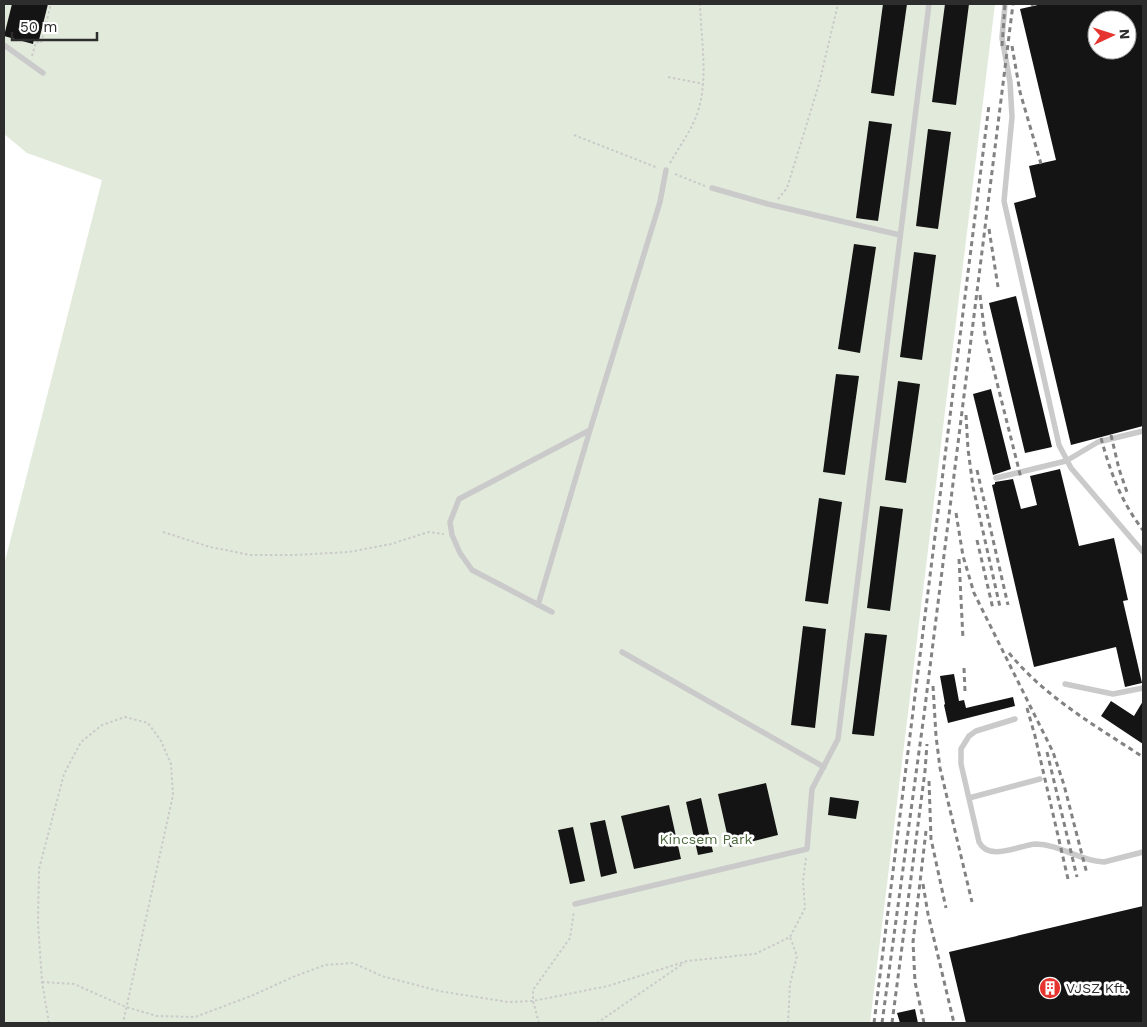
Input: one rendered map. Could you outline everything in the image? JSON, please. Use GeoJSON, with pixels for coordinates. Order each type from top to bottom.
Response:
{"type":"FeatureCollection","features":[{"type":"Feature","properties":{"kind":"lane"},"geometry":{"type":"LineString","coordinates":[[576,904],[807,849],[812,789],[838,739],[929,4]]}},
{"type":"Feature","properties":{"kind":"lane"},"geometry":{"type":"LineString","coordinates":[[1005,4],[1002,38],[1010,82],[1012,117],[1004,201],[1059,445],[1066,461],[1143,552]]}},
{"type":"Feature","properties":{"kind":"lane"},"geometry":{"type":"LineString","coordinates":[[4,45],[43,73]]}},
{"type":"Feature","properties":{"kind":"lane"},"geometry":{"type":"LineString","coordinates":[[538,605],[660,202],[666,170]]}},
{"type":"Feature","properties":{"kind":"lane"},"geometry":{"type":"LineString","coordinates":[[712,188],[773,206],[900,236]]}},
{"type":"Feature","properties":{"kind":"lane"},"geometry":{"type":"LineString","coordinates":[[552,612],[472,570],[460,554],[452,535],[450,522],[459,499],[590,430]]}},
{"type":"Feature","properties":{"kind":"lane"},"geometry":{"type":"LineString","coordinates":[[996,478],[1066,461],[1098,442],[1143,431]]}},
{"type":"Feature","properties":{"kind":"lane"},"geometry":{"type":"LineString","coordinates":[[622,652],[824,766]]}},
{"type":"Feature","properties":{"kind":"lane"},"geometry":{"type":"LineString","coordinates":[[1065,684],[1113,694],[1143,688]]}},
{"type":"Feature","properties":{"kind":"lane"},"geometry":{"type":"LineString","coordinates":[[1015,719],[976,730],[966,740],[961,749],[961,759],[969,798],[979,842],[983,848],[997,852],[1030,845],[1045,845],[1096,862],[1104,862],[1143,852]]}},
{"type":"Feature","properties":{"kind":"lane"},"geometry":{"type":"LineString","coordinates":[[969,798],[1040,779]]}},
{"type":"Feature","properties":{"kind":"path"},"geometry":{"type":"LineString","coordinates":[[30,64],[36,42],[41,43],[51,4]]}},
{"type":"Feature","properties":{"kind":"path"},"geometry":{"type":"LineString","coordinates":[[666,170],[688,134],[699,109],[704,84],[700,4]]}},
{"type":"Feature","properties":{"kind":"path"},"geometry":{"type":"LineString","coordinates":[[773,206],[786,188],[800,146],[819,84],[838,4]]}},
{"type":"Feature","properties":{"kind":"path"},"geometry":{"type":"LineString","coordinates":[[668,77],[704,84]]}},
{"type":"Feature","properties":{"kind":"path"},"geometry":{"type":"LineString","coordinates":[[574,135],[712,188]]}},
{"type":"Feature","properties":{"kind":"path"},"geometry":{"type":"LineString","coordinates":[[163,532],[210,547],[250,555],[349,552],[391,544],[429,532],[452,535]]}},
{"type":"Feature","properties":{"kind":"path"},"geometry":{"type":"LineString","coordinates":[[49,1023],[42,982],[38,923],[39,869],[64,774],[81,742],[102,725],[125,717],[148,723],[161,741],[171,764],[173,795],[123,1023]]}},
{"type":"Feature","properties":{"kind":"path"},"geometry":{"type":"LineString","coordinates":[[42,982],[74,984],[126,1007],[157,1016],[195,1017],[325,965],[353,963],[382,976],[439,991],[508,1002],[533,1001],[608,986],[687,961],[755,954],[790,936],[805,908],[804,881],[807,849]]}},
{"type":"Feature","properties":{"kind":"path"},"geometry":{"type":"LineString","coordinates":[[539,1023],[533,1001],[533,990],[570,938],[576,904]]}},
{"type":"Feature","properties":{"kind":"path"},"geometry":{"type":"LineString","coordinates":[[788,1023],[790,984],[797,956],[790,936]]}},
{"type":"Feature","properties":{"kind":"path"},"geometry":{"type":"LineString","coordinates":[[597,1023],[687,961]]}},
{"type":"Feature","properties":{"kind":"green space","name":"Kincsem Park"},"geometry":{"type":"Polygon","coordinates":[[[4,4],[995,4],[870,1023],[4,1023],[4,565],[102,180],[27,153],[4,134],[4,4]]]}},
{"type":"Feature","properties":{"kind":"building"},"geometry":{"type":"Polygon","coordinates":[[[12,4],[48,4],[39,40],[34,39],[33,44],[4,36],[12,4]]]}},
{"type":"Feature","properties":{"kind":"building"},"geometry":{"type":"Polygon","coordinates":[[[883,4],[907,4],[894,96],[871,93],[883,4]]]}},
{"type":"Feature","properties":{"kind":"building"},"geometry":{"type":"Polygon","coordinates":[[[945,4],[969,4],[956,105],[932,102],[945,4]]]}},
{"type":"Feature","properties":{"kind":"building"},"geometry":{"type":"Polygon","coordinates":[[[1042,4],[1143,4],[1143,426],[1071,445],[1014,203],[1036,197],[1029,166],[1056,160],[1020,9],[1042,4]]]}},
{"type":"Feature","properties":{"kind":"building"},"geometry":{"type":"Polygon","coordinates":[[[869,121],[892,124],[878,221],[856,218],[869,121]]]}},
{"type":"Feature","properties":{"kind":"building"},"geometry":{"type":"Polygon","coordinates":[[[928,129],[951,132],[938,229],[916,226],[928,129]]]}},
{"type":"Feature","properties":{"kind":"building"},"geometry":{"type":"Polygon","coordinates":[[[854,244],[876,247],[860,353],[838,349],[854,244]]]}},
{"type":"Feature","properties":{"kind":"building"},"geometry":{"type":"Polygon","coordinates":[[[914,252],[936,255],[922,360],[900,357],[914,252]]]}},
{"type":"Feature","properties":{"kind":"building"},"geometry":{"type":"Polygon","coordinates":[[[1016,296],[1052,447],[1025,453],[989,303],[1016,296]]]}},
{"type":"Feature","properties":{"kind":"building"},"geometry":{"type":"Polygon","coordinates":[[[836,374],[859,376],[845,475],[823,472],[836,374]]]}},
{"type":"Feature","properties":{"kind":"building"},"geometry":{"type":"Polygon","coordinates":[[[898,381],[920,384],[906,483],[885,480],[898,381]]]}},
{"type":"Feature","properties":{"kind":"building"},"geometry":{"type":"Polygon","coordinates":[[[991,389],[1011,469],[993,475],[973,394],[991,389]]]}},
{"type":"Feature","properties":{"kind":"building"},"geometry":{"type":"Polygon","coordinates":[[[1060,469],[1079,546],[1114,538],[1128,600],[1123,601],[1142,683],[1125,687],[1116,647],[1034,667],[992,485],[995,482],[1013,479],[1021,509],[1037,505],[1030,476],[1060,469]]]}},
{"type":"Feature","properties":{"kind":"building"},"geometry":{"type":"Polygon","coordinates":[[[819,498],[842,502],[828,604],[805,601],[819,498]]]}},
{"type":"Feature","properties":{"kind":"building"},"geometry":{"type":"Polygon","coordinates":[[[880,506],[903,509],[890,611],[867,608],[880,506]]]}},
{"type":"Feature","properties":{"kind":"building"},"geometry":{"type":"Polygon","coordinates":[[[803,626],[826,629],[815,728],[791,725],[803,626]]]}},
{"type":"Feature","properties":{"kind":"building"},"geometry":{"type":"Polygon","coordinates":[[[865,633],[887,635],[874,736],[852,734],[865,633]]]}},
{"type":"Feature","properties":{"kind":"building"},"geometry":{"type":"Polygon","coordinates":[[[954,674],[959,701],[964,700],[966,708],[1013,697],[1015,706],[948,723],[940,676],[954,674]]]}},
{"type":"Feature","properties":{"kind":"building"},"geometry":{"type":"Polygon","coordinates":[[[1111,701],[1134,716],[1143,701],[1143,744],[1101,716],[1111,701]]]}},
{"type":"Feature","properties":{"kind":"building"},"geometry":{"type":"Polygon","coordinates":[[[766,783],[778,835],[730,847],[718,794],[766,783]]]}},
{"type":"Feature","properties":{"kind":"building"},"geometry":{"type":"Polygon","coordinates":[[[830,797],[859,801],[856,819],[828,815],[830,797]]]}},
{"type":"Feature","properties":{"kind":"building"},"geometry":{"type":"Polygon","coordinates":[[[701,798],[713,852],[698,855],[686,802],[701,798]]]}},
{"type":"Feature","properties":{"kind":"building"},"geometry":{"type":"Polygon","coordinates":[[[669,805],[681,859],[634,869],[621,816],[669,805]]]}},
{"type":"Feature","properties":{"kind":"building"},"geometry":{"type":"Polygon","coordinates":[[[605,820],[617,873],[601,877],[590,823],[605,820]]]}},
{"type":"Feature","properties":{"kind":"building"},"geometry":{"type":"Polygon","coordinates":[[[573,827],[585,881],[570,884],[558,830],[573,827]]]}},
{"type":"Feature","properties":{"kind":"building","name":"VJSZ Kft."},"geometry":{"type":"Polygon","coordinates":[[[1143,906],[1143,1023],[966,1023],[949,952],[1143,906]]]}},
{"type":"Feature","properties":{"kind":"building"},"geometry":{"type":"Polygon","coordinates":[[[915,1009],[918,1023],[900,1023],[897,1013],[915,1009]]]}},
{"type":"Feature","properties":{"kind":"railway"},"geometry":{"type":"LineString","coordinates":[[1002,46],[1005,4]]}},
{"type":"Feature","properties":{"kind":"railway"},"geometry":{"type":"LineString","coordinates":[[882,1023],[924,715],[1013,4]]}},
{"type":"Feature","properties":{"kind":"railway"},"geometry":{"type":"LineString","coordinates":[[1012,46],[1020,92],[1041,164]]}},
{"type":"Feature","properties":{"kind":"railway"},"geometry":{"type":"LineString","coordinates":[[874,1023],[989,105]]}},
{"type":"Feature","properties":{"kind":"railway"},"geometry":{"type":"LineString","coordinates":[[989,229],[998,287]]}},
{"type":"Feature","properties":{"kind":"railway"},"geometry":{"type":"LineString","coordinates":[[980,295],[985,335],[1021,478]]}},
{"type":"Feature","properties":{"kind":"railway"},"geometry":{"type":"LineString","coordinates":[[966,415],[973,487],[1000,607]]}},
{"type":"Feature","properties":{"kind":"railway"},"geometry":{"type":"LineString","coordinates":[[1111,435],[1119,469],[1128,495]]}},
{"type":"Feature","properties":{"kind":"railway"},"geometry":{"type":"LineString","coordinates":[[1101,438],[1117,486],[1128,508],[1143,530]]}},
{"type":"Feature","properties":{"kind":"railway"},"geometry":{"type":"LineString","coordinates":[[977,470],[1008,605]]}},
{"type":"Feature","properties":{"kind":"railway"},"geometry":{"type":"LineString","coordinates":[[956,513],[963,556],[974,593],[1053,752],[1064,785],[1087,874]]}},
{"type":"Feature","properties":{"kind":"railway"},"geometry":{"type":"LineString","coordinates":[[977,540],[993,609]]}},
{"type":"Feature","properties":{"kind":"railway"},"geometry":{"type":"LineString","coordinates":[[959,559],[963,639]]}},
{"type":"Feature","properties":{"kind":"railway"},"geometry":{"type":"LineString","coordinates":[[1009,653],[1023,669],[1055,698],[1143,757]]}},
{"type":"Feature","properties":{"kind":"railway"},"geometry":{"type":"LineString","coordinates":[[964,668],[965,691]]}},
{"type":"Feature","properties":{"kind":"railway"},"geometry":{"type":"LineString","coordinates":[[933,686],[940,768],[972,902]]}},
{"type":"Feature","properties":{"kind":"railway"},"geometry":{"type":"LineString","coordinates":[[1027,708],[1068,879]]}},
{"type":"Feature","properties":{"kind":"railway"},"geometry":{"type":"LineString","coordinates":[[892,1023],[927,744]]}},
{"type":"Feature","properties":{"kind":"railway"},"geometry":{"type":"LineString","coordinates":[[1047,752],[1077,877]]}},
{"type":"Feature","properties":{"kind":"railway"},"geometry":{"type":"LineString","coordinates":[[929,781],[931,839],[946,908]]}},
{"type":"Feature","properties":{"kind":"railway"},"geometry":{"type":"LineString","coordinates":[[924,1023],[915,982],[913,942],[926,831]]}},
{"type":"Feature","properties":{"kind":"railway"},"geometry":{"type":"LineString","coordinates":[[923,884],[928,914],[954,1023]]}},
{"type":"Feature","properties":{"kind":"place","name":"VJSZ Kft."},"geometry":{"type":"Point","coordinates":[1050,988]}}]}
